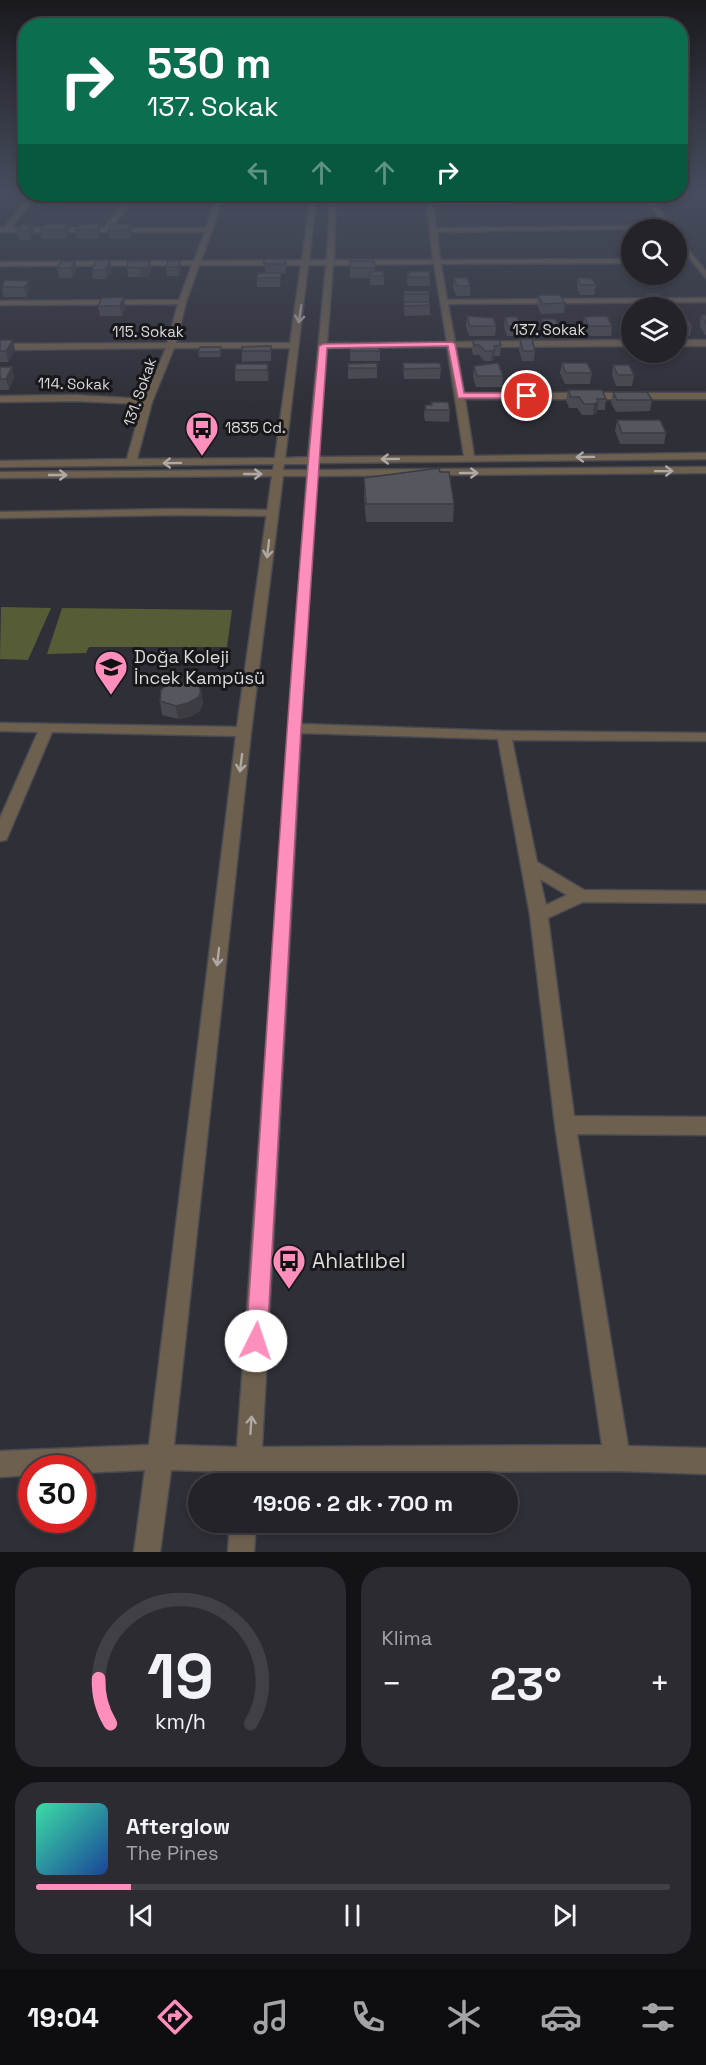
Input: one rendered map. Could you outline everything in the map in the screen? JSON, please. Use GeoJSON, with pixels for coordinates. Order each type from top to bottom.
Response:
{"type":"FeatureCollection","features":[{"type":"Feature","properties":{"kind":"street"},"geometry":{"type":"LineString","coordinates":[[0,264],[114,263]]}},
{"type":"Feature","properties":{"kind":"street","name":"131. Sokak"},"geometry":{"type":"LineString","coordinates":[[131,463],[147,402],[171,346],[182,302],[198,263]]}},
{"type":"Feature","properties":{"kind":"street"},"geometry":{"type":"LineString","coordinates":[[147,1552],[244,732],[306,263]]}},
{"type":"Feature","properties":{"kind":"street"},"geometry":{"type":"LineString","coordinates":[[248,1472],[294,728],[330,263]]}},
{"type":"Feature","properties":{"kind":"street"},"geometry":{"type":"LineString","coordinates":[[436,263],[452,344],[469,458]]}},
{"type":"Feature","properties":{"kind":"street"},"geometry":{"type":"LineString","coordinates":[[443,302],[706,300]]}},
{"type":"Feature","properties":{"kind":"street"},"geometry":{"type":"LineString","coordinates":[[0,303],[182,302]]}},
{"type":"Feature","properties":{"kind":"street","name":"137. Sokak"},"geometry":{"type":"LineString","coordinates":[[323,346],[621,343]]}},
{"type":"Feature","properties":{"kind":"street"},"geometry":{"type":"LineString","coordinates":[[687,343],[706,343]]}},
{"type":"Feature","properties":{"kind":"street","name":"115. Sokak"},"geometry":{"type":"LineString","coordinates":[[0,347],[296,345]]}},
{"type":"Feature","properties":{"kind":"street"},"geometry":{"type":"LineString","coordinates":[[460,396],[706,396]]}},
{"type":"Feature","properties":{"kind":"street","name":"114. Sokak"},"geometry":{"type":"LineString","coordinates":[[0,399],[75,398],[147,402]]}},
{"type":"Feature","properties":{"kind":"street"},"geometry":{"type":"LineString","coordinates":[[313,467],[469,458],[706,456]]}},
{"type":"Feature","properties":{"kind":"street"},"geometry":{"type":"LineString","coordinates":[[0,464],[131,463],[279,467],[706,470]]}},
{"type":"Feature","properties":{"kind":"street"},"geometry":{"type":"LineString","coordinates":[[0,475],[279,467]]}},
{"type":"Feature","properties":{"kind":"street"},"geometry":{"type":"LineString","coordinates":[[0,727],[244,732]]}},
{"type":"Feature","properties":{"kind":"street"},"geometry":{"type":"LineString","coordinates":[[0,836],[47,728]]}},
{"type":"Feature","properties":{"kind":"street"},"geometry":{"type":"LineString","coordinates":[[294,728],[504,735],[706,737]]}},
{"type":"Feature","properties":{"kind":"street"},"geometry":{"type":"LineString","coordinates":[[504,735],[538,915],[565,1125],[617,1458]]}},
{"type":"Feature","properties":{"kind":"street"},"geometry":{"type":"LineString","coordinates":[[529,865],[581,896]]}},
{"type":"Feature","properties":{"kind":"street"},"geometry":{"type":"LineString","coordinates":[[538,915],[581,896],[706,897]]}},
{"type":"Feature","properties":{"kind":"street"},"geometry":{"type":"LineString","coordinates":[[565,1125],[706,1126]]}},
{"type":"Feature","properties":{"kind":"street"},"geometry":{"type":"LineString","coordinates":[[0,1464],[160,1457],[248,1472],[617,1458],[706,1461]]}},
{"type":"Feature","properties":{"kind":"street"},"geometry":{"type":"LineString","coordinates":[[241,1552],[242,1533]]}},
{"type":"Feature","properties":{"kind":"lane"},"geometry":{"type":"LineString","coordinates":[[0,514],[273,513]]}},
{"type":"Feature","properties":{"kind":"green space"},"geometry":{"type":"Polygon","coordinates":[[[1,607],[51,608],[28,660],[0,659],[1,607]]]}},
{"type":"Feature","properties":{"kind":"green space"},"geometry":{"type":"Polygon","coordinates":[[[62,608],[232,610],[227,647],[89,647],[86,653],[47,654],[62,608]]]}},
{"type":"Feature","properties":{"kind":"building"},"geometry":{"type":"Polygon","coordinates":[[[60,263],[74,263],[71,268],[57,268],[60,263]]]}},
{"type":"Feature","properties":{"kind":"building"},"geometry":{"type":"Polygon","coordinates":[[[95,263],[108,263],[105,270],[92,270],[95,263]]]}},
{"type":"Feature","properties":{"kind":"building"},"geometry":{"type":"Polygon","coordinates":[[[128,263],[150,263],[149,267],[127,267],[128,263]]]}},
{"type":"Feature","properties":{"kind":"building"},"geometry":{"type":"Polygon","coordinates":[[[167,263],[179,263],[178,267],[166,267],[167,263]]]}},
{"type":"Feature","properties":{"kind":"building"},"geometry":{"type":"Polygon","coordinates":[[[350,263],[374,263],[375,268],[350,268],[350,263]]]}},
{"type":"Feature","properties":{"kind":"building"},"geometry":{"type":"Polygon","coordinates":[[[383,271],[384,276],[370,276],[370,272],[383,271]]]}},
{"type":"Feature","properties":{"kind":"building"},"geometry":{"type":"Polygon","coordinates":[[[429,271],[430,277],[409,277],[408,272],[429,271]]]}},
{"type":"Feature","properties":{"kind":"building"},"geometry":{"type":"Polygon","coordinates":[[[258,273],[281,273],[280,278],[257,278],[258,273]]]}},
{"type":"Feature","properties":{"kind":"building"},"geometry":{"type":"Polygon","coordinates":[[[454,278],[467,278],[470,286],[457,286],[454,278]]]}},
{"type":"Feature","properties":{"kind":"building"},"geometry":{"type":"Polygon","coordinates":[[[578,278],[592,279],[596,285],[581,285],[578,278]]]}},
{"type":"Feature","properties":{"kind":"building"},"geometry":{"type":"Polygon","coordinates":[[[5,280],[27,281],[28,283],[24,287],[2,287],[5,280]]]}},
{"type":"Feature","properties":{"kind":"building"},"geometry":{"type":"Polygon","coordinates":[[[404,291],[428,291],[429,294],[405,294],[404,291]]]}},
{"type":"Feature","properties":{"kind":"building"},"geometry":{"type":"Polygon","coordinates":[[[647,294],[660,294],[662,297],[649,297],[647,294]]]}},
{"type":"Feature","properties":{"kind":"building"},"geometry":{"type":"Polygon","coordinates":[[[538,295],[560,295],[565,303],[542,304],[538,295]]]}},
{"type":"Feature","properties":{"kind":"building"},"geometry":{"type":"Polygon","coordinates":[[[124,297],[120,306],[98,306],[102,298],[124,297]]]}},
{"type":"Feature","properties":{"kind":"building"},"geometry":{"type":"Polygon","coordinates":[[[404,302],[429,302],[430,305],[405,306],[404,302]]]}},
{"type":"Feature","properties":{"kind":"building"},"geometry":{"type":"Polygon","coordinates":[[[467,316],[493,318],[496,326],[470,326],[467,316]]]}},
{"type":"Feature","properties":{"kind":"building"},"geometry":{"type":"Polygon","coordinates":[[[607,316],[612,326],[589,326],[584,317],[607,316]]]}},
{"type":"Feature","properties":{"kind":"building"},"geometry":{"type":"Polygon","coordinates":[[[505,317],[517,317],[520,326],[508,326],[505,317]]]}},
{"type":"Feature","properties":{"kind":"building"},"geometry":{"type":"Polygon","coordinates":[[[542,319],[555,319],[559,326],[545,326],[542,319]]]}},
{"type":"Feature","properties":{"kind":"building"},"geometry":{"type":"Polygon","coordinates":[[[520,339],[532,339],[535,351],[523,351],[520,339]]]}},
{"type":"Feature","properties":{"kind":"building"},"geometry":{"type":"Polygon","coordinates":[[[0,340],[13,340],[6,351],[0,351],[0,340]]]}},
{"type":"Feature","properties":{"kind":"building"},"geometry":{"type":"Polygon","coordinates":[[[473,340],[499,340],[501,345],[494,346],[495,350],[485,351],[479,345],[474,345],[473,340]]]}},
{"type":"Feature","properties":{"kind":"building"},"geometry":{"type":"Polygon","coordinates":[[[379,341],[380,351],[350,351],[350,342],[379,341]]]}},
{"type":"Feature","properties":{"kind":"building"},"geometry":{"type":"Polygon","coordinates":[[[271,346],[271,351],[242,351],[242,347],[271,346]]]}},
{"type":"Feature","properties":{"kind":"building"},"geometry":{"type":"Polygon","coordinates":[[[200,347],[221,347],[220,352],[198,352],[200,347]]]}},
{"type":"Feature","properties":{"kind":"building"},"geometry":{"type":"Polygon","coordinates":[[[377,363],[377,368],[348,368],[348,364],[377,363]]]}},
{"type":"Feature","properties":{"kind":"building"},"geometry":{"type":"Polygon","coordinates":[[[403,363],[440,363],[441,368],[404,369],[403,363]]]}},
{"type":"Feature","properties":{"kind":"building"},"geometry":{"type":"Polygon","coordinates":[[[498,363],[503,376],[477,376],[474,366],[498,363]]]}},
{"type":"Feature","properties":{"kind":"building"},"geometry":{"type":"Polygon","coordinates":[[[562,363],[587,363],[592,373],[566,373],[562,363]]]}},
{"type":"Feature","properties":{"kind":"building"},"geometry":{"type":"Polygon","coordinates":[[[236,364],[268,364],[267,370],[235,370],[236,364]]]}},
{"type":"Feature","properties":{"kind":"building"},"geometry":{"type":"Polygon","coordinates":[[[613,365],[629,365],[634,375],[618,375],[613,365]]]}},
{"type":"Feature","properties":{"kind":"building"},"geometry":{"type":"Polygon","coordinates":[[[0,367],[12,367],[6,379],[0,379],[0,367]]]}},
{"type":"Feature","properties":{"kind":"building"},"geometry":{"type":"Polygon","coordinates":[[[568,390],[602,390],[606,399],[597,399],[598,402],[594,404],[584,404],[579,397],[571,397],[568,390]]]}},
{"type":"Feature","properties":{"kind":"building"},"geometry":{"type":"Polygon","coordinates":[[[613,392],[647,392],[652,400],[617,400],[613,392]]]}},
{"type":"Feature","properties":{"kind":"building"},"geometry":{"type":"Polygon","coordinates":[[[431,402],[448,402],[450,410],[426,410],[425,405],[432,405],[431,402]]]}},
{"type":"Feature","properties":{"kind":"building"},"geometry":{"type":"Polygon","coordinates":[[[617,420],[660,420],[666,433],[622,433],[617,420]]]}},
{"type":"Feature","properties":{"kind":"building"},"geometry":{"type":"Polygon","coordinates":[[[439,468],[440,472],[449,472],[454,504],[366,504],[364,478],[439,468]]]}},
{"type":"Feature","properties":{"kind":"building"},"geometry":{"type":"Polygon","coordinates":[[[189,682],[198,685],[201,690],[199,697],[176,706],[160,701],[161,690],[168,683],[189,682]]]}},
{"type":"Feature","properties":{"kind":"place","name":"1835 Cd."},"geometry":{"type":"Point","coordinates":[202,457]}},
{"type":"Feature","properties":{"kind":"place","name":"Doğa Koleji İncek Kampüsü"},"geometry":{"type":"Point","coordinates":[111,696]}},
{"type":"Feature","properties":{"kind":"place","name":"Ahlatlıbel"},"geometry":{"type":"Point","coordinates":[289,1290]}},
{"type":"Feature","properties":{"kind":"route"},"geometry":{"type":"LineString","coordinates":[[256,1341],[294,728],[323,346],[452,344],[460,396],[527,396]]}}]}
